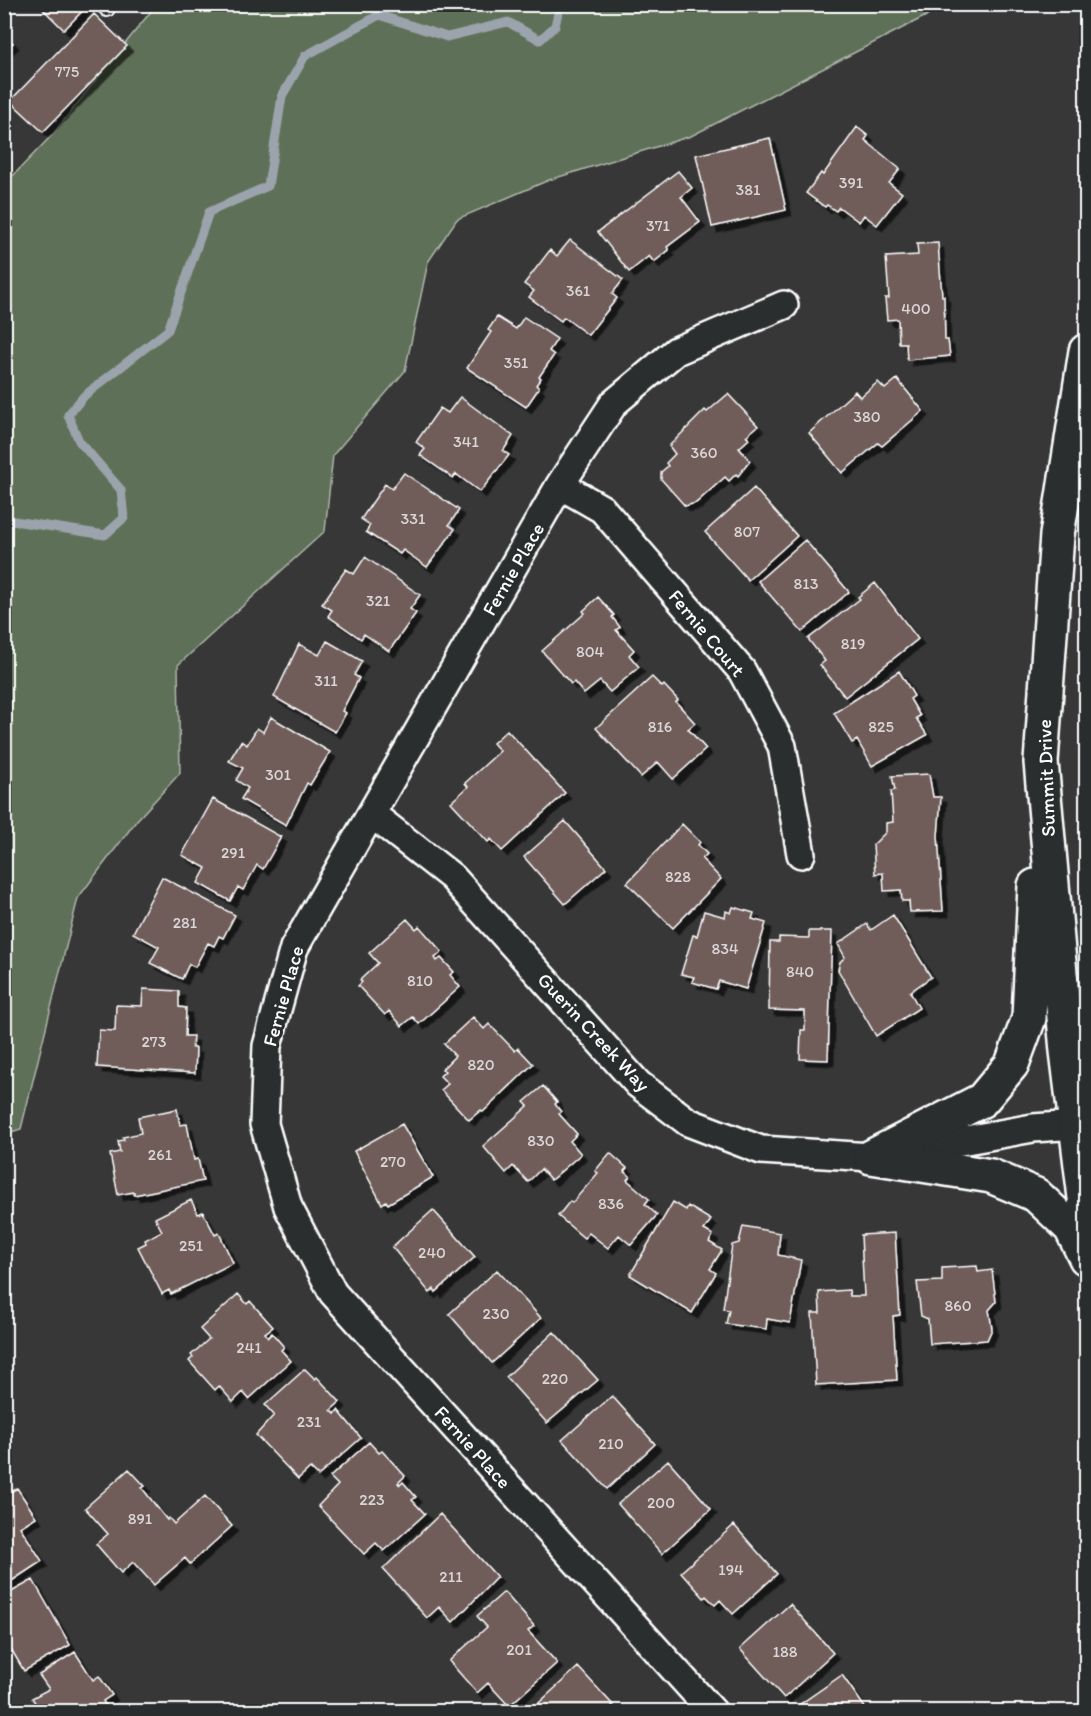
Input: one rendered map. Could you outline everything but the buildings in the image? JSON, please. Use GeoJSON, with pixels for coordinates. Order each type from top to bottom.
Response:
{"type":"FeatureCollection","features":[{"type":"Feature","properties":{"kind":"main road","name":"Summit Drive"},"geometry":{"type":"LineString","coordinates":[[1086,351],[1057,535],[1041,762],[1086,1206]]}},
{"type":"Feature","properties":{"kind":"main road"},"geometry":{"type":"LineString","coordinates":[[871,1157],[982,1100],[1012,1064],[1029,1018],[1041,762]]}},
{"type":"Feature","properties":{"kind":"main road"},"geometry":{"type":"LineString","coordinates":[[871,1157],[991,1176],[1036,1195],[1071,1228],[1086,1258]]}},
{"type":"Feature","properties":{"kind":"street","name":"Fernie Place"},"geometry":{"type":"LineString","coordinates":[[713,1712],[333,1293],[288,1208],[264,1124],[267,1046],[294,948],[373,815],[560,485],[614,403],[676,351],[784,305]]}},
{"type":"Feature","properties":{"kind":"street","name":"Fernie Court"},"geometry":{"type":"LineString","coordinates":[[560,485],[602,509],[742,671],[782,746],[801,854]]}},
{"type":"Feature","properties":{"kind":"street","name":"Guerin Creek Way"},"geometry":{"type":"LineString","coordinates":[[373,815],[452,877],[638,1084],[688,1122],[761,1150],[871,1157],[1033,1128],[1076,1125]]}},
{"type":"Feature","properties":{"kind":"green space"},"geometry":{"type":"Polygon","coordinates":[[[156,5],[940,5],[926,16],[691,136],[549,180],[457,219],[428,262],[405,371],[333,455],[325,531],[178,665],[180,773],[137,820],[78,898],[21,1129],[5,1134],[5,184],[52,135],[156,5]]]}},
{"type":"Feature","properties":{"kind":"waterway"},"geometry":{"type":"LineString","coordinates":[[4,525],[14,521],[105,535],[124,518],[121,490],[79,441],[68,415],[84,396],[168,330],[209,212],[268,186],[282,96],[305,56],[379,15],[447,37],[508,22],[540,40],[555,26],[560,4]]}}]}
